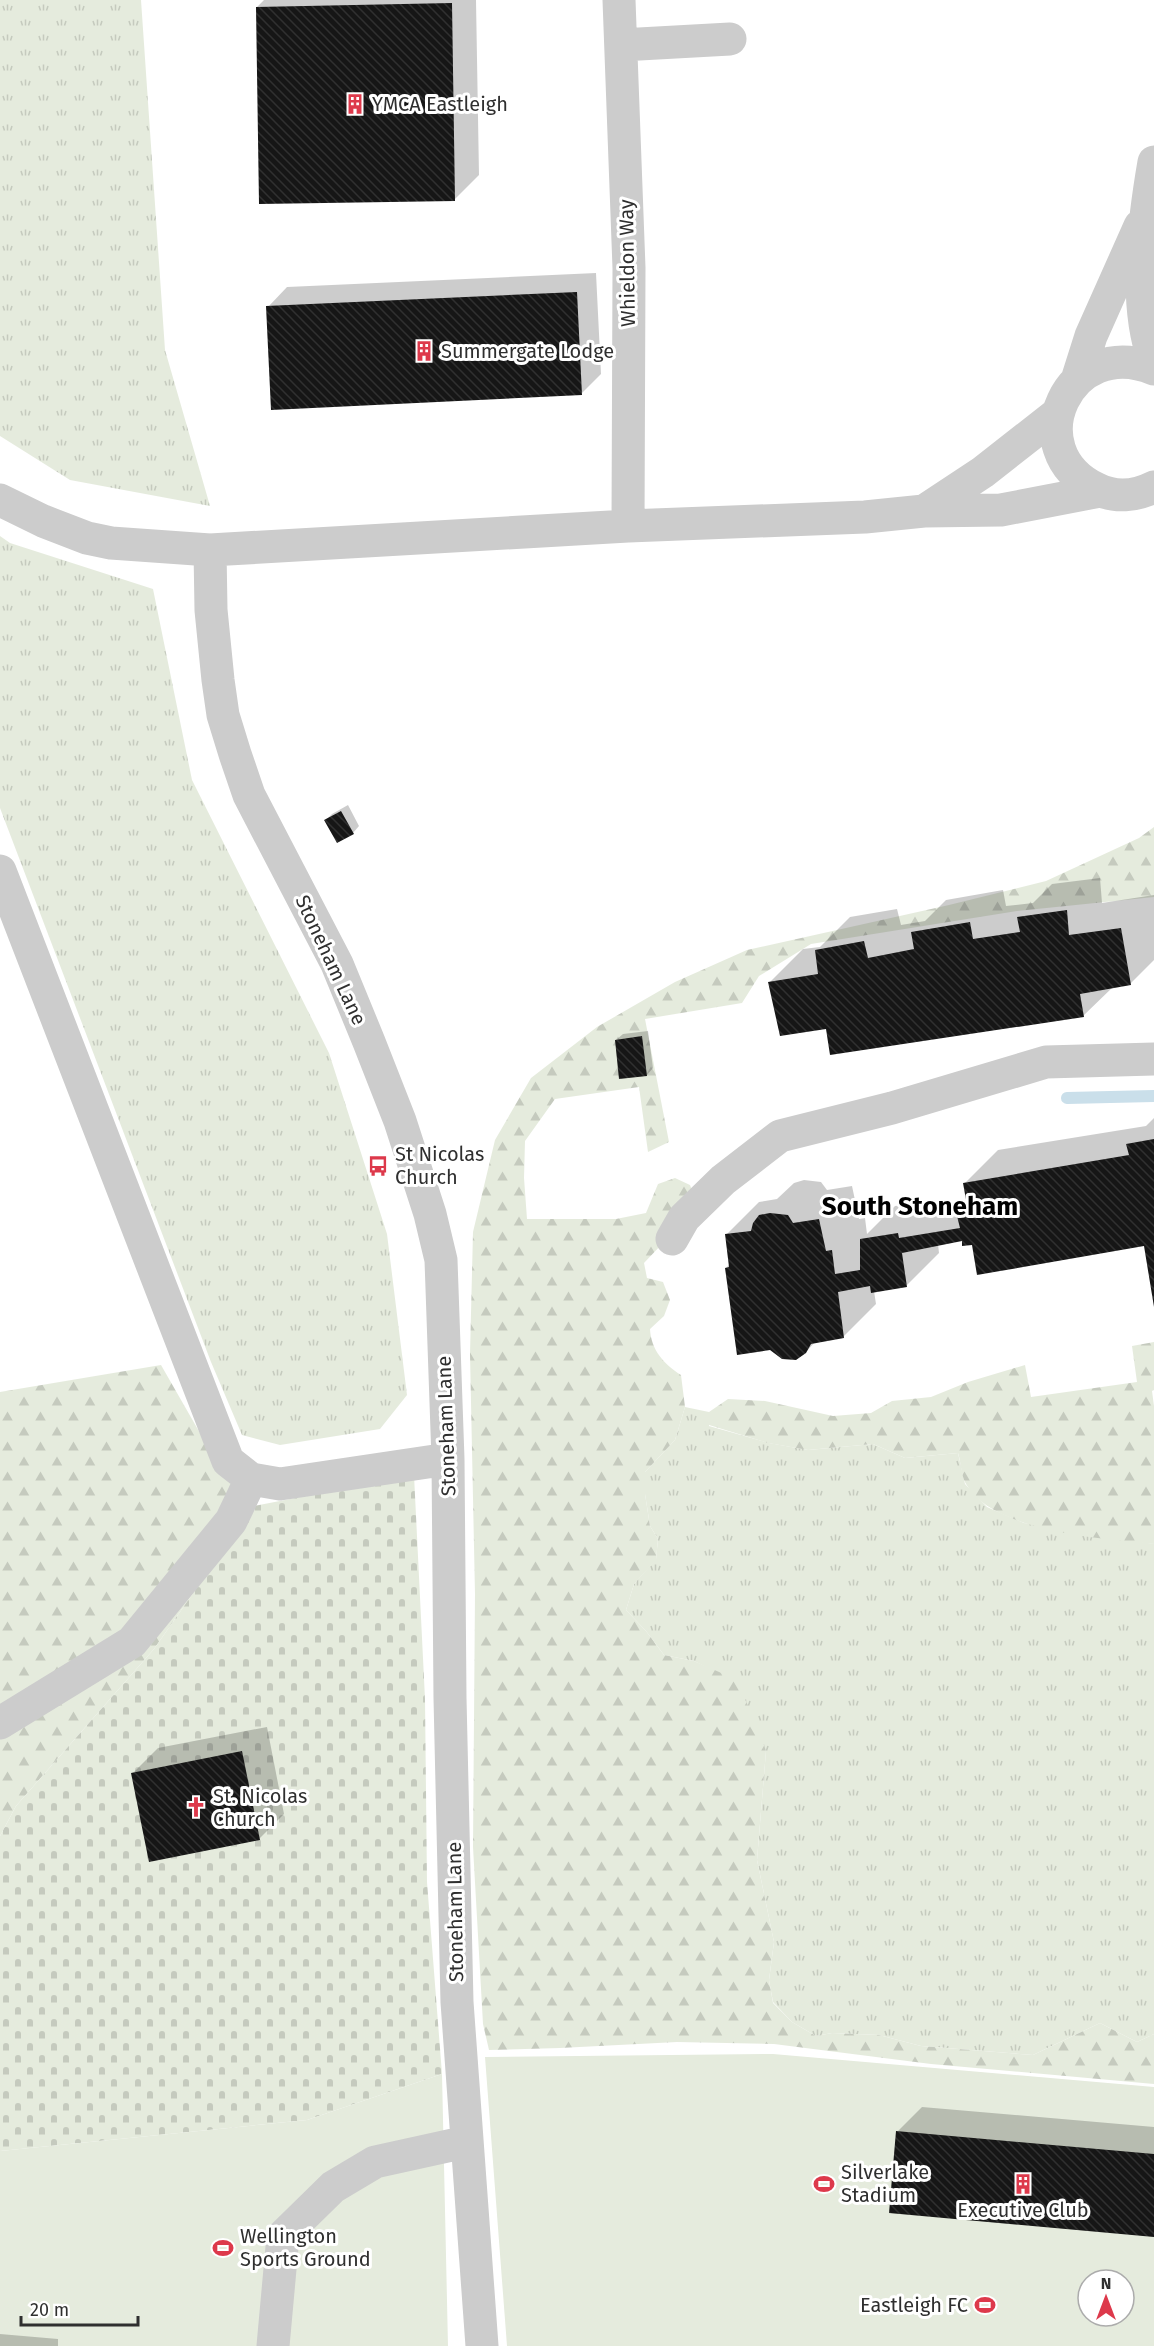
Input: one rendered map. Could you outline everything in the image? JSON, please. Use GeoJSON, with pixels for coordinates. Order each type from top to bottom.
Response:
{"type":"FeatureCollection","features":[{"type":"Feature","properties":{"kind":"street","name":"Whieldon Way"},"geometry":{"type":"LineString","coordinates":[[619,0],[629,268],[628,526]]}},
{"type":"Feature","properties":{"kind":"street"},"geometry":{"type":"LineString","coordinates":[[621,45],[730,39]]}},
{"type":"Feature","properties":{"kind":"street"},"geometry":{"type":"LineString","coordinates":[[1154,162],[1145,214],[1143,298],[1148,338],[1154,360]]}},
{"type":"Feature","properties":{"kind":"street"},"geometry":{"type":"LineString","coordinates":[[1145,214],[1104,304],[1078,377],[1065,394],[1057,414],[1056,433],[1060,452],[1069,468],[1083,482],[1126,491],[1154,516]]}},
{"type":"Feature","properties":{"kind":"street"},"geometry":{"type":"LineString","coordinates":[[1078,377],[1096,366],[1117,361],[1138,362],[1154,369]]}},
{"type":"Feature","properties":{"kind":"street"},"geometry":{"type":"LineString","coordinates":[[924,511],[983,472],[1057,414]]}},
{"type":"Feature","properties":{"kind":"street"},"geometry":{"type":"LineString","coordinates":[[0,500],[43,521],[87,538],[111,543],[210,549],[628,526],[865,517],[924,511],[1001,510],[1126,491]]}},
{"type":"Feature","properties":{"kind":"street","name":"Stoneham Lane"},"geometry":{"type":"LineString","coordinates":[[210,549],[211,610],[218,680],[223,715],[238,764],[261,820],[341,974],[400,1121],[430,1214],[441,1260],[448,1460],[450,1698],[457,2002],[482,2346]]}},
{"type":"Feature","properties":{"kind":"street"},"geometry":{"type":"LineString","coordinates":[[0,871],[228,1461],[251,1479],[280,1484],[448,1460]]}},
{"type":"Feature","properties":{"kind":"street"},"geometry":{"type":"LineString","coordinates":[[672,1239],[684,1218],[723,1179],[780,1136],[892,1108],[1046,1062],[1154,1059]]}},
{"type":"Feature","properties":{"kind":"street"},"geometry":{"type":"LineString","coordinates":[[0,1723],[132,1642],[231,1521],[251,1479]]}},
{"type":"Feature","properties":{"kind":"street"},"geometry":{"type":"LineString","coordinates":[[273,2346],[283,2236],[333,2187],[375,2162],[466,2142]]}},
{"type":"Feature","properties":{"kind":"green space"},"geometry":{"type":"Polygon","coordinates":[[[0,0],[141,0],[165,350],[210,506],[70,480],[0,436],[0,0]]]}},
{"type":"Feature","properties":{"kind":"green space"},"geometry":{"type":"Polygon","coordinates":[[[0,536],[10,543],[153,589],[192,780],[329,1053],[387,1234],[407,1395],[380,1429],[280,1445],[242,1435],[211,1362],[0,808],[0,536]]]}},
{"type":"Feature","properties":{"kind":"green space"},"geometry":{"type":"Polygon","coordinates":[[[1154,827],[1154,897],[1017,911],[811,944],[759,976],[742,1003],[645,1019],[669,1142],[648,1152],[639,1087],[555,1099],[525,1141],[524,1178],[527,1219],[616,1219],[646,1213],[658,1184],[675,1178],[690,1185],[695,1198],[662,1244],[644,1263],[647,1278],[663,1282],[670,1300],[664,1316],[650,1329],[651,1337],[660,1356],[681,1375],[685,1407],[675,1440],[645,1472],[645,1494],[650,1526],[658,1539],[656,1560],[634,1584],[626,1610],[664,1655],[694,1661],[735,1679],[755,1720],[766,1751],[757,1860],[774,1942],[769,1980],[773,2003],[792,2022],[816,2036],[832,2033],[879,2035],[921,2046],[1033,2055],[1100,2023],[1137,2042],[1154,2034],[1154,2084],[931,2064],[774,2044],[677,2042],[489,2050],[483,2024],[473,1847],[475,1594],[470,1354],[473,1232],[495,1140],[531,1078],[597,1027],[675,982],[747,950],[1046,881],[1139,838],[1154,827]]]}},
{"type":"Feature","properties":{"kind":"green space"},"geometry":{"type":"Polygon","coordinates":[[[1154,1342],[1154,1390],[1152,1391],[1154,1406],[1154,1544],[1051,1530],[1024,1523],[1000,1513],[980,1500],[966,1484],[958,1453],[905,1458],[873,1444],[808,1450],[768,1443],[709,1425],[709,1412],[728,1399],[765,1401],[833,1416],[871,1413],[892,1401],[931,1397],[968,1382],[1025,1365],[1031,1397],[1137,1382],[1132,1346],[1154,1342]]]}},
{"type":"Feature","properties":{"kind":"green space"},"geometry":{"type":"Polygon","coordinates":[[[161,1365],[216,1461],[254,1506],[154,1649],[16,1806],[0,1836],[0,1392],[161,1365]]]}},
{"type":"Feature","properties":{"kind":"green space"},"geometry":{"type":"Polygon","coordinates":[[[685,1407],[709,1412],[709,1426],[769,1443],[808,1450],[873,1444],[905,1458],[958,1453],[965,1484],[987,1507],[1024,1523],[1154,1544],[1154,2034],[1137,2042],[1100,2023],[1033,2055],[921,2046],[879,2035],[832,2033],[816,2036],[792,2022],[773,2002],[769,1980],[774,1942],[757,1860],[766,1751],[714,1671],[694,1661],[664,1655],[626,1610],[634,1584],[656,1559],[658,1539],[650,1526],[645,1494],[645,1472],[675,1440],[685,1407]]]}},
{"type":"Feature","properties":{"kind":"green space"},"geometry":{"type":"Polygon","coordinates":[[[414,1475],[425,1699],[427,1882],[442,2074],[307,2120],[0,2151],[0,1836],[16,1806],[154,1649],[254,1506],[414,1475]]]}},
{"type":"Feature","properties":{"kind":"green space","name":"Silverlake Stadium"},"geometry":{"type":"Polygon","coordinates":[[[773,2054],[1154,2087],[1154,2346],[507,2346],[485,2057],[773,2054]]]}},
{"type":"Feature","properties":{"kind":"green space","name":"Wellington Sports Ground"},"geometry":{"type":"Polygon","coordinates":[[[442,2074],[448,2346],[0,2346],[0,2151],[307,2120],[442,2074]]]}},
{"type":"Feature","properties":{"kind":"building","name":"YMCA Eastleigh"},"geometry":{"type":"Polygon","coordinates":[[[452,3],[455,201],[259,204],[256,7],[452,3]]]}},
{"type":"Feature","properties":{"kind":"building","name":"Summergate Lodge"},"geometry":{"type":"Polygon","coordinates":[[[577,292],[582,395],[271,410],[266,306],[577,292]]]}},
{"type":"Feature","properties":{"kind":"building"},"geometry":{"type":"Polygon","coordinates":[[[341,811],[354,834],[337,843],[324,820],[341,811]]]}},
{"type":"Feature","properties":{"kind":"building"},"geometry":{"type":"Polygon","coordinates":[[[1067,910],[1069,935],[1121,928],[1131,985],[1080,994],[1084,1017],[830,1055],[826,1029],[780,1036],[768,982],[818,974],[815,950],[864,941],[868,958],[914,949],[911,932],[970,922],[973,939],[1020,932],[1017,917],[1067,910]]]}},
{"type":"Feature","properties":{"kind":"building"},"geometry":{"type":"Polygon","coordinates":[[[642,1036],[647,1076],[619,1079],[615,1040],[642,1036]]]}},
{"type":"Feature","properties":{"kind":"building"},"geometry":{"type":"Polygon","coordinates":[[[1154,1139],[1154,1307],[1144,1246],[977,1275],[972,1245],[962,1246],[962,1241],[902,1253],[907,1287],[871,1293],[870,1286],[838,1292],[844,1338],[811,1344],[806,1353],[796,1360],[782,1359],[770,1350],[737,1355],[725,1268],[729,1267],[725,1234],[751,1231],[759,1215],[770,1213],[788,1215],[793,1223],[819,1219],[826,1251],[832,1250],[835,1274],[860,1270],[860,1239],[898,1233],[899,1238],[960,1228],[956,1212],[968,1211],[963,1183],[1129,1155],[1126,1144],[1154,1139]]]}},
{"type":"Feature","properties":{"kind":"building","name":"St. Nicolas Church"},"geometry":{"type":"Polygon","coordinates":[[[242,1751],[260,1840],[149,1862],[131,1773],[242,1751]]]}},
{"type":"Feature","properties":{"kind":"building","name":"Executive Club"},"geometry":{"type":"Polygon","coordinates":[[[896,2131],[1154,2154],[1154,2237],[889,2213],[896,2131]]]}},
{"type":"Feature","properties":{"kind":"waterway"},"geometry":{"type":"LineString","coordinates":[[1067,1098],[1154,1096]]}},
{"type":"Feature","properties":{"kind":"place","name":"YMCA Eastleigh"},"geometry":{"type":"Point","coordinates":[355,104]}},
{"type":"Feature","properties":{"kind":"place","name":"Summergate Lodge"},"geometry":{"type":"Point","coordinates":[424,351]}},
{"type":"Feature","properties":{"kind":"place","name":"St Nicolas Church"},"geometry":{"type":"Point","coordinates":[378,1166]}},
{"type":"Feature","properties":{"kind":"place","name":"St. Nicolas Church"},"geometry":{"type":"Point","coordinates":[196,1807]}},
{"type":"Feature","properties":{"kind":"place","name":"Silverlake Stadium"},"geometry":{"type":"Point","coordinates":[824,2184]}},
{"type":"Feature","properties":{"kind":"place","name":"Executive Club"},"geometry":{"type":"Point","coordinates":[1023,2184]}},
{"type":"Feature","properties":{"kind":"place","name":"Wellington Sports Ground"},"geometry":{"type":"Point","coordinates":[223,2248]}},
{"type":"Feature","properties":{"kind":"place","name":"Eastleigh FC"},"geometry":{"type":"Point","coordinates":[985,2305]}},
{"type":"Feature","properties":{"kind":"district","name":"South Stoneham"},"geometry":{"type":"Point","coordinates":[920,1206]}}]}
